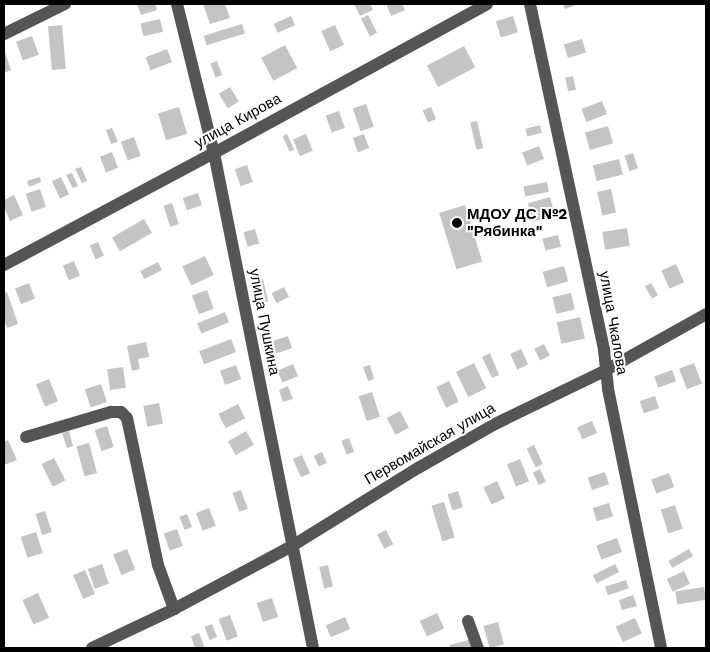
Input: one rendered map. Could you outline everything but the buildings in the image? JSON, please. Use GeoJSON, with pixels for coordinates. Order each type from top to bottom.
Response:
{"type":"FeatureCollection","features":[{"type":"Feature","properties":{"kind":"street"},"geometry":{"type":"LineString","coordinates":[[4,34],[65,4]]}},
{"type":"Feature","properties":{"kind":"street","name":"улица Пушкина"},"geometry":{"type":"LineString","coordinates":[[176,4],[214,153],[313,648]]}},
{"type":"Feature","properties":{"kind":"street","name":"улица Кирова"},"geometry":{"type":"LineString","coordinates":[[4,265],[487,4]]}},
{"type":"Feature","properties":{"kind":"street","name":"улица Чкалова"},"geometry":{"type":"LineString","coordinates":[[530,4],[606,370],[608,389],[661,648]]}},
{"type":"Feature","properties":{"kind":"street","name":"Первомайская улица"},"geometry":{"type":"LineString","coordinates":[[95,648],[292,546],[418,468],[495,424],[606,370],[706,314]]}},
{"type":"Feature","properties":{"kind":"street"},"geometry":{"type":"LineString","coordinates":[[26,437],[111,412],[121,412],[127,418],[151,538],[158,565],[174,608]]}},
{"type":"Feature","properties":{"kind":"street"},"geometry":{"type":"LineString","coordinates":[[468,620],[478,648]]}},
{"type":"Feature","properties":{"kind":"place","name":"МДОУ ДС №2 \"Рябинка\""},"geometry":{"type":"Point","coordinates":[457,223]}}]}
